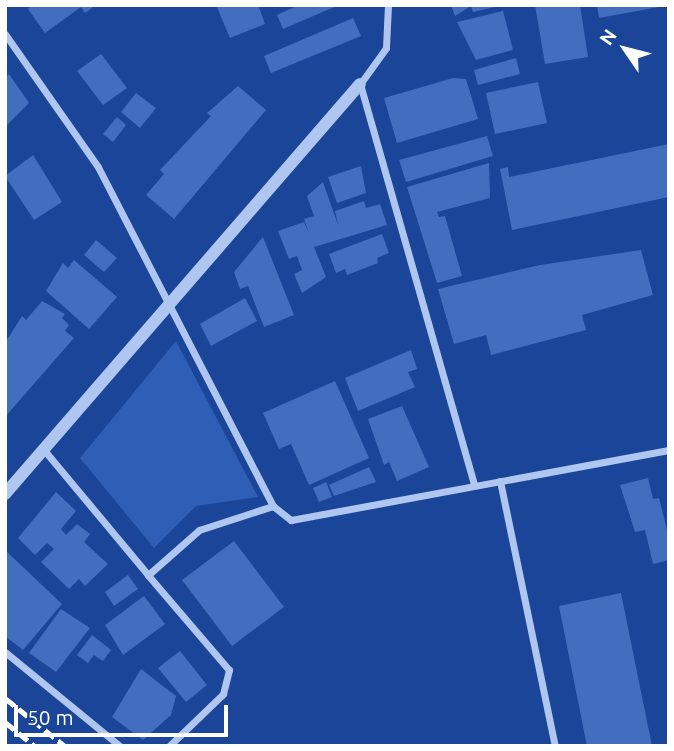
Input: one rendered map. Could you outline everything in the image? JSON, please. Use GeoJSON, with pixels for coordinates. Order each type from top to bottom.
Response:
{"type":"FeatureCollection","features":[{"type":"Feature","properties":{"kind":"street"},"geometry":{"type":"LineString","coordinates":[[5,494],[360,84],[386,48],[388,5]]}},
{"type":"Feature","properties":{"kind":"street"},"geometry":{"type":"LineString","coordinates":[[5,34],[98,167],[171,302],[273,506],[291,520],[669,450]]}},
{"type":"Feature","properties":{"kind":"street"},"geometry":{"type":"LineString","coordinates":[[360,84],[474,485]]}},
{"type":"Feature","properties":{"kind":"street"},"geometry":{"type":"LineString","coordinates":[[44,450],[229,670],[222,694],[169,746]]}},
{"type":"Feature","properties":{"kind":"street"},"geometry":{"type":"LineString","coordinates":[[500,481],[555,746]]}},
{"type":"Feature","properties":{"kind":"street"},"geometry":{"type":"LineString","coordinates":[[148,575],[199,530],[273,506]]}},
{"type":"Feature","properties":{"kind":"street"},"geometry":{"type":"LineString","coordinates":[[5,652],[120,746]]}},
{"type":"Feature","properties":{"kind":"shaded area"},"geometry":{"type":"Polygon","coordinates":[[[176,341],[258,497],[196,506],[154,548],[80,458],[176,341]]]}},
{"type":"Feature","properties":{"kind":"building"},"geometry":{"type":"Polygon","coordinates":[[[32,5],[96,5],[85,13],[81,7],[45,33],[28,9],[32,5]]]}},
{"type":"Feature","properties":{"kind":"building"},"geometry":{"type":"Polygon","coordinates":[[[216,5],[258,5],[265,24],[230,38],[216,5]]]}},
{"type":"Feature","properties":{"kind":"building"},"geometry":{"type":"Polygon","coordinates":[[[299,5],[339,5],[283,29],[277,15],[299,5]]]}},
{"type":"Feature","properties":{"kind":"building"},"geometry":{"type":"Polygon","coordinates":[[[451,5],[499,6],[473,12],[471,6],[455,16],[451,5]]]}},
{"type":"Feature","properties":{"kind":"building"},"geometry":{"type":"Polygon","coordinates":[[[535,5],[580,5],[588,57],[545,64],[535,5]]]}},
{"type":"Feature","properties":{"kind":"building"},"geometry":{"type":"Polygon","coordinates":[[[597,5],[659,5],[659,7],[599,18],[597,5]]]}},
{"type":"Feature","properties":{"kind":"building"},"geometry":{"type":"Polygon","coordinates":[[[503,11],[513,50],[476,60],[457,22],[503,11]]]}},
{"type":"Feature","properties":{"kind":"building"},"geometry":{"type":"Polygon","coordinates":[[[353,18],[361,36],[271,73],[264,56],[353,18]]]}},
{"type":"Feature","properties":{"kind":"building"},"geometry":{"type":"Polygon","coordinates":[[[101,54],[127,88],[103,105],[77,71],[101,54]]]}},
{"type":"Feature","properties":{"kind":"building"},"geometry":{"type":"Polygon","coordinates":[[[516,58],[520,74],[478,85],[474,70],[516,58]]]}},
{"type":"Feature","properties":{"kind":"building"},"geometry":{"type":"Polygon","coordinates":[[[9,74],[29,103],[5,127],[5,78],[9,74]]]}},
{"type":"Feature","properties":{"kind":"building"},"geometry":{"type":"Polygon","coordinates":[[[453,78],[466,79],[478,119],[397,143],[384,98],[453,78]]]}},
{"type":"Feature","properties":{"kind":"building"},"geometry":{"type":"Polygon","coordinates":[[[538,82],[547,123],[495,134],[486,93],[538,82]]]}},
{"type":"Feature","properties":{"kind":"building"},"geometry":{"type":"Polygon","coordinates":[[[238,86],[266,110],[174,219],[146,195],[164,174],[160,170],[211,116],[207,113],[238,86]]]}},
{"type":"Feature","properties":{"kind":"building"},"geometry":{"type":"Polygon","coordinates":[[[136,93],[156,108],[140,128],[121,112],[136,93]]]}},
{"type":"Feature","properties":{"kind":"building"},"geometry":{"type":"Polygon","coordinates":[[[117,117],[126,125],[113,142],[103,134],[117,117]]]}},
{"type":"Feature","properties":{"kind":"building"},"geometry":{"type":"Polygon","coordinates":[[[487,136],[493,156],[406,182],[399,160],[487,136]]]}},
{"type":"Feature","properties":{"kind":"building"},"geometry":{"type":"Polygon","coordinates":[[[669,144],[669,197],[512,230],[500,169],[508,167],[509,177],[669,144]]]}},
{"type":"Feature","properties":{"kind":"building"},"geometry":{"type":"Polygon","coordinates":[[[33,155],[62,202],[34,220],[5,176],[33,155]]]}},
{"type":"Feature","properties":{"kind":"building"},"geometry":{"type":"Polygon","coordinates":[[[489,163],[490,198],[437,212],[439,217],[445,216],[462,276],[437,283],[407,187],[489,163]]]}},
{"type":"Feature","properties":{"kind":"building"},"geometry":{"type":"Polygon","coordinates":[[[361,166],[366,193],[337,203],[328,177],[361,166]]]}},
{"type":"Feature","properties":{"kind":"building"},"geometry":{"type":"Polygon","coordinates":[[[323,182],[338,225],[335,211],[364,201],[366,208],[380,204],[387,225],[314,247],[326,277],[302,293],[294,274],[302,270],[297,256],[289,259],[278,231],[304,222],[309,233],[304,219],[314,216],[307,196],[323,182]]]}},
{"type":"Feature","properties":{"kind":"building"},"geometry":{"type":"Polygon","coordinates":[[[382,234],[389,253],[377,258],[378,263],[347,275],[345,269],[336,273],[329,254],[382,234]]]}},
{"type":"Feature","properties":{"kind":"building"},"geometry":{"type":"Polygon","coordinates":[[[263,237],[294,315],[264,327],[248,286],[240,289],[234,272],[263,237]]]}},
{"type":"Feature","properties":{"kind":"building"},"geometry":{"type":"Polygon","coordinates":[[[96,240],[117,258],[104,272],[84,255],[96,240]]]}},
{"type":"Feature","properties":{"kind":"building"},"geometry":{"type":"Polygon","coordinates":[[[641,250],[653,295],[582,315],[586,330],[491,355],[486,335],[454,344],[438,289],[540,265],[641,250]]]}},
{"type":"Feature","properties":{"kind":"building"},"geometry":{"type":"Polygon","coordinates":[[[74,260],[117,297],[89,329],[46,291],[63,263],[68,268],[74,260]]]}},
{"type":"Feature","properties":{"kind":"building"},"geometry":{"type":"Polygon","coordinates":[[[245,298],[257,321],[211,346],[200,324],[245,298]]]}},
{"type":"Feature","properties":{"kind":"building"},"geometry":{"type":"Polygon","coordinates":[[[42,301],[65,314],[62,318],[69,325],[65,331],[74,338],[5,417],[5,343],[22,316],[26,320],[42,301]]]}},
{"type":"Feature","properties":{"kind":"building"},"geometry":{"type":"Polygon","coordinates":[[[411,350],[417,369],[408,372],[415,387],[358,411],[345,378],[411,350]]]}},
{"type":"Feature","properties":{"kind":"building"},"geometry":{"type":"Polygon","coordinates":[[[335,381],[369,458],[309,485],[291,444],[279,449],[263,413],[335,381]]]}},
{"type":"Feature","properties":{"kind":"building"},"geometry":{"type":"Polygon","coordinates":[[[402,406],[429,467],[397,481],[389,462],[384,465],[368,419],[402,406]]]}},
{"type":"Feature","properties":{"kind":"building"},"geometry":{"type":"Polygon","coordinates":[[[369,467],[376,482],[334,496],[329,485],[369,467]]]}},
{"type":"Feature","properties":{"kind":"building"},"geometry":{"type":"Polygon","coordinates":[[[648,478],[653,499],[659,498],[669,538],[669,560],[653,564],[645,530],[635,532],[620,485],[648,478]]]}},
{"type":"Feature","properties":{"kind":"building"},"geometry":{"type":"Polygon","coordinates":[[[326,482],[332,497],[319,502],[313,488],[326,482]]]}},
{"type":"Feature","properties":{"kind":"building"},"geometry":{"type":"Polygon","coordinates":[[[56,492],[76,511],[61,529],[66,535],[77,524],[90,534],[84,542],[108,564],[85,586],[79,579],[69,589],[41,562],[54,549],[47,543],[35,555],[18,538],[56,492]]]}},
{"type":"Feature","properties":{"kind":"building"},"geometry":{"type":"Polygon","coordinates":[[[234,541],[284,607],[232,646],[182,580],[234,541]]]}},
{"type":"Feature","properties":{"kind":"building"},"geometry":{"type":"Polygon","coordinates":[[[5,550],[62,604],[23,650],[5,636],[5,550]]]}},
{"type":"Feature","properties":{"kind":"building"},"geometry":{"type":"Polygon","coordinates":[[[128,575],[138,589],[114,606],[105,592],[128,575]]]}},
{"type":"Feature","properties":{"kind":"building"},"geometry":{"type":"Polygon","coordinates":[[[621,593],[652,746],[587,746],[559,606],[621,593]]]}},
{"type":"Feature","properties":{"kind":"building"},"geometry":{"type":"Polygon","coordinates":[[[144,596],[165,624],[123,655],[105,625],[144,596]]]}},
{"type":"Feature","properties":{"kind":"building"},"geometry":{"type":"Polygon","coordinates":[[[61,609],[90,628],[56,672],[29,653],[61,609]]]}},
{"type":"Feature","properties":{"kind":"building"},"geometry":{"type":"Polygon","coordinates":[[[92,635],[111,650],[103,661],[94,655],[88,663],[77,655],[92,635]]]}},
{"type":"Feature","properties":{"kind":"building"},"geometry":{"type":"Polygon","coordinates":[[[180,651],[207,685],[186,702],[158,668],[180,651]]]}},
{"type":"Feature","properties":{"kind":"building"},"geometry":{"type":"Polygon","coordinates":[[[141,669],[176,696],[171,715],[143,740],[112,717],[141,669]]]}},
{"type":"Feature","properties":{"kind":"railway"},"geometry":{"type":"LineString","coordinates":[[5,698],[65,746]]}},
{"type":"Feature","properties":{"kind":"railway"},"geometry":{"type":"LineString","coordinates":[[5,722],[35,746]]}}]}
